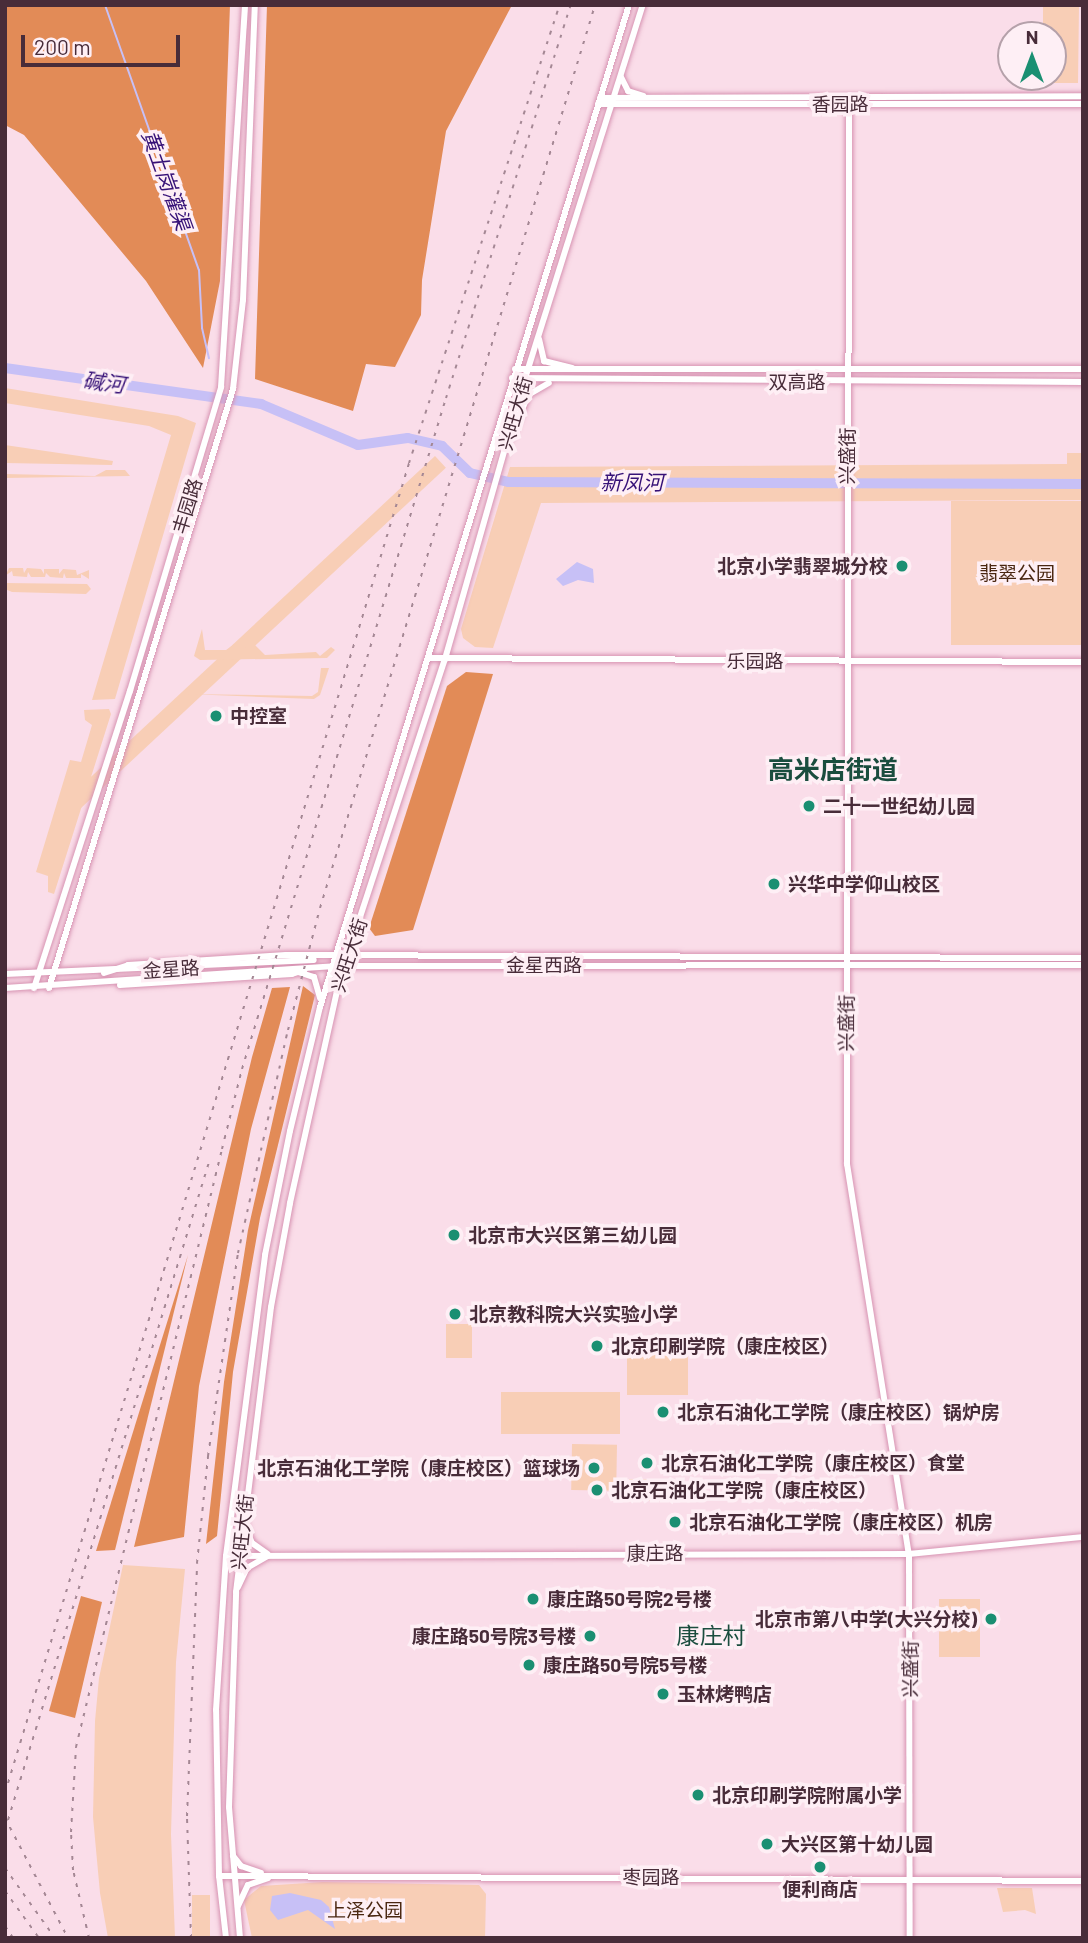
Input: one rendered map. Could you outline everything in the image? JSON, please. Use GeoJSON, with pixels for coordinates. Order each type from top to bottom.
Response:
{"type":"FeatureCollection","features":[{"type":"Feature","properties":{"kind":"main road","name":"丰园路"},"geometry":{"type":"LineString","coordinates":[[34,988],[221,387],[227,334],[245,5]]}},
{"type":"Feature","properties":{"kind":"main road","name":"丰园路"},"geometry":{"type":"LineString","coordinates":[[49,988],[66,941],[233,389],[243,300],[255,5]]}},
{"type":"Feature","properties":{"kind":"main road","name":"兴旺大街"},"geometry":{"type":"LineString","coordinates":[[226,1938],[219,1876],[216,1710],[226,1556],[265,1255],[320,1007],[428,659],[476,492],[629,5]]}},
{"type":"Feature","properties":{"kind":"main road","name":"兴旺大街"},"geometry":{"type":"LineString","coordinates":[[240,1938],[232,1876],[229,1738],[236,1592],[271,1307],[344,966],[445,659],[524,381],[643,5]]}},
{"type":"Feature","properties":{"kind":"main road"},"geometry":{"type":"LineString","coordinates":[[621,77],[628,91],[645,96]]}},
{"type":"Feature","properties":{"kind":"main road","name":"香园路"},"geometry":{"type":"LineString","coordinates":[[614,101],[645,96],[1083,96]]}},
{"type":"Feature","properties":{"kind":"main road","name":"香园路"},"geometry":{"type":"LineString","coordinates":[[599,101],[1083,104]]}},
{"type":"Feature","properties":{"kind":"main road","name":"兴盛街"},"geometry":{"type":"LineString","coordinates":[[849,104],[846,966],[850,1203],[909,1554],[910,1938]]}},
{"type":"Feature","properties":{"kind":"main road"},"geometry":{"type":"LineString","coordinates":[[229,298],[236,308],[243,300]]}},
{"type":"Feature","properties":{"kind":"main road"},"geometry":{"type":"LineString","coordinates":[[227,334],[234,331],[238,342]]}},
{"type":"Feature","properties":{"kind":"main road"},"geometry":{"type":"LineString","coordinates":[[539,334],[540,354],[549,365],[594,372]]}},
{"type":"Feature","properties":{"kind":"main road"},"geometry":{"type":"LineString","coordinates":[[524,340],[528,345],[536,342]]}},
{"type":"Feature","properties":{"kind":"main road","name":"双高路"},"geometry":{"type":"LineString","coordinates":[[514,369],[527,372],[594,372],[1083,369]]}},
{"type":"Feature","properties":{"kind":"main road","name":"双高路"},"geometry":{"type":"LineString","coordinates":[[512,378],[524,381],[1083,382]]}},
{"type":"Feature","properties":{"kind":"main road"},"geometry":{"type":"LineString","coordinates":[[505,447],[528,395],[554,381]]}},
{"type":"Feature","properties":{"kind":"main road"},"geometry":{"type":"LineString","coordinates":[[507,395],[515,393],[519,399]]}},
{"type":"Feature","properties":{"kind":"main road","name":"乐园路"},"geometry":{"type":"LineString","coordinates":[[428,659],[1083,662]]}},
{"type":"Feature","properties":{"kind":"main road"},"geometry":{"type":"LineString","coordinates":[[53,932],[56,939],[66,941]]}},
{"type":"Feature","properties":{"kind":"main road","name":"金星西路"},"geometry":{"type":"LineString","coordinates":[[55,975],[104,973],[140,964],[286,955],[336,958],[1083,958]]}},
{"type":"Feature","properties":{"kind":"main road","name":"金星西路"},"geometry":{"type":"LineString","coordinates":[[5,988],[49,988],[277,968],[334,966],[1083,965]]}},
{"type":"Feature","properties":{"kind":"main road"},"geometry":{"type":"LineString","coordinates":[[90,984],[298,972],[312,967]]}},
{"type":"Feature","properties":{"kind":"main road"},"geometry":{"type":"LineString","coordinates":[[277,968],[298,972],[317,981],[320,1007]]}},
{"type":"Feature","properties":{"kind":"main road"},"geometry":{"type":"LineString","coordinates":[[5,974],[55,975]]}},
{"type":"Feature","properties":{"kind":"main road"},"geometry":{"type":"LineString","coordinates":[[236,1592],[247,1568],[270,1555],[252,1543],[244,1523]]}},
{"type":"Feature","properties":{"kind":"main road","name":"康庄路"},"geometry":{"type":"LineString","coordinates":[[226,1556],[909,1554],[1083,1536]]}},
{"type":"Feature","properties":{"kind":"main road"},"geometry":{"type":"LineString","coordinates":[[231,1851],[248,1870],[277,1876]]}},
{"type":"Feature","properties":{"kind":"main road","name":"枣园路"},"geometry":{"type":"LineString","coordinates":[[219,1876],[1083,1881]]}},
{"type":"Feature","properties":{"kind":"main road"},"geometry":{"type":"LineString","coordinates":[[237,1915],[248,1885],[277,1876]]}},
{"type":"Feature","properties":{"kind":"green space"},"geometry":{"type":"Polygon","coordinates":[[[1043,5],[1079,6],[1078,83],[1067,83],[1067,21],[1043,21],[1043,5]]]}},
{"type":"Feature","properties":{"kind":"green space"},"geometry":{"type":"Polygon","coordinates":[[[5,388],[178,416],[196,423],[115,699],[92,700],[171,435],[149,426],[5,403],[5,388]]]}},
{"type":"Feature","properties":{"kind":"green space"},"geometry":{"type":"Polygon","coordinates":[[[5,445],[113,461],[112,465],[5,463],[5,445]]]}},
{"type":"Feature","properties":{"kind":"green space"},"geometry":{"type":"Polygon","coordinates":[[[1067,453],[1083,453],[1083,500],[541,503],[493,648],[475,647],[463,638],[461,629],[510,467],[1067,464],[1067,453]]]}},
{"type":"Feature","properties":{"kind":"green space"},"geometry":{"type":"Polygon","coordinates":[[[435,456],[446,468],[72,816],[61,805],[435,456]]]}},
{"type":"Feature","properties":{"kind":"green space"},"geometry":{"type":"Polygon","coordinates":[[[106,470],[125,470],[130,476],[5,478],[5,474],[95,476],[106,470]]]}},
{"type":"Feature","properties":{"kind":"green space","name":"翡翠公园"},"geometry":{"type":"Polygon","coordinates":[[[951,501],[1083,501],[1083,645],[951,645],[951,501]]]}},
{"type":"Feature","properties":{"kind":"green space"},"geometry":{"type":"Polygon","coordinates":[[[9,568],[23,568],[24,573],[27,568],[41,569],[44,574],[44,569],[59,569],[59,574],[63,569],[76,570],[77,575],[89,570],[89,579],[81,574],[81,578],[66,578],[64,573],[63,578],[50,577],[46,573],[45,577],[31,577],[28,572],[27,577],[13,576],[12,571],[5,576],[9,568]]]}},
{"type":"Feature","properties":{"kind":"green space"},"geometry":{"type":"Polygon","coordinates":[[[5,583],[87,584],[91,589],[86,594],[12,592],[5,589],[5,583]]]}},
{"type":"Feature","properties":{"kind":"green space"},"geometry":{"type":"Polygon","coordinates":[[[202,629],[205,650],[226,650],[236,643],[242,649],[255,645],[265,655],[316,652],[320,656],[331,647],[335,650],[327,658],[200,660],[194,656],[202,629]]]}},
{"type":"Feature","properties":{"kind":"green space"},"geometry":{"type":"Polygon","coordinates":[[[321,668],[329,668],[320,695],[314,699],[187,694],[312,696],[318,692],[321,668]]]}},
{"type":"Feature","properties":{"kind":"green space"},"geometry":{"type":"Polygon","coordinates":[[[109,709],[111,714],[54,894],[48,892],[48,876],[36,872],[70,760],[81,762],[92,725],[85,720],[84,710],[109,709]]]}},
{"type":"Feature","properties":{"kind":"green space"},"geometry":{"type":"Polygon","coordinates":[[[446,1324],[472,1324],[472,1358],[446,1358],[446,1324]]]}},
{"type":"Feature","properties":{"kind":"green space"},"geometry":{"type":"Polygon","coordinates":[[[627,1345],[688,1345],[688,1395],[627,1395],[627,1345]]]}},
{"type":"Feature","properties":{"kind":"green space"},"geometry":{"type":"Polygon","coordinates":[[[501,1392],[620,1392],[620,1434],[501,1434],[501,1392]]]}},
{"type":"Feature","properties":{"kind":"green space","name":"北京石油化工学院（康庄校区）篮球场"},"geometry":{"type":"Polygon","coordinates":[[[572,1444],[617,1445],[616,1491],[571,1490],[572,1444]]]}},
{"type":"Feature","properties":{"kind":"green space"},"geometry":{"type":"Polygon","coordinates":[[[629,1479],[652,1479],[657,1496],[653,1501],[629,1499],[629,1479]]]}},
{"type":"Feature","properties":{"kind":"green space"},"geometry":{"type":"Polygon","coordinates":[[[123,1565],[185,1569],[176,1662],[171,1834],[175,1938],[108,1938],[100,1893],[93,1817],[95,1721],[99,1678],[123,1565]]]}},
{"type":"Feature","properties":{"kind":"green space"},"geometry":{"type":"Polygon","coordinates":[[[939,1599],[980,1599],[980,1657],[939,1657],[939,1599]]]}},
{"type":"Feature","properties":{"kind":"green space","name":"上泽公园"},"geometry":{"type":"Polygon","coordinates":[[[323,1882],[479,1885],[486,1894],[485,1938],[252,1938],[244,1900],[261,1886],[323,1882]]]}},
{"type":"Feature","properties":{"kind":"green space"},"geometry":{"type":"Polygon","coordinates":[[[997,1888],[1032,1888],[1036,1914],[1025,1910],[1003,1912],[997,1888]]]}},
{"type":"Feature","properties":{"kind":"green space"},"geometry":{"type":"Polygon","coordinates":[[[192,1895],[210,1895],[210,1938],[192,1938],[192,1895]]]}},
{"type":"Feature","properties":{"kind":"shaded area"},"geometry":{"type":"Polygon","coordinates":[[[5,5],[230,5],[220,281],[203,368],[146,281],[24,135],[5,125],[5,5]]]}},
{"type":"Feature","properties":{"kind":"shaded area"},"geometry":{"type":"Polygon","coordinates":[[[267,5],[512,5],[446,131],[422,280],[421,315],[395,367],[366,364],[353,411],[255,379],[267,5]]]}},
{"type":"Feature","properties":{"kind":"shaded area"},"geometry":{"type":"Polygon","coordinates":[[[577,562],[593,569],[594,583],[578,580],[563,586],[556,579],[577,562]]]}},
{"type":"Feature","properties":{"kind":"shaded area"},"geometry":{"type":"Polygon","coordinates":[[[466,672],[493,674],[413,930],[375,936],[369,928],[447,686],[466,672]]]}},
{"type":"Feature","properties":{"kind":"shaded area"},"geometry":{"type":"Polygon","coordinates":[[[303,986],[315,995],[260,1218],[233,1372],[217,1536],[206,1544],[224,1382],[248,1230],[303,986]]]}},
{"type":"Feature","properties":{"kind":"shaded area"},"geometry":{"type":"Polygon","coordinates":[[[290,987],[251,1129],[199,1386],[184,1537],[134,1547],[252,1057],[272,988],[290,987]]]}},
{"type":"Feature","properties":{"kind":"shaded area"},"geometry":{"type":"Polygon","coordinates":[[[188,1255],[115,1550],[96,1551],[188,1255]]]}},
{"type":"Feature","properties":{"kind":"shaded area"},"geometry":{"type":"Polygon","coordinates":[[[81,1596],[102,1602],[75,1718],[49,1711],[81,1596]]]}},
{"type":"Feature","properties":{"kind":"shaded area"},"geometry":{"type":"Polygon","coordinates":[[[290,1893],[321,1900],[329,1907],[335,1929],[308,1910],[278,1920],[270,1910],[272,1896],[290,1893]]]}},
{"type":"Feature","properties":{"kind":"waterway","name":"黄土岗灌渠"},"geometry":{"type":"LineString","coordinates":[[105,5],[199,270],[202,328],[209,358]]}},
{"type":"Feature","properties":{"kind":"waterway","name":"新凤河"},"geometry":{"type":"LineString","coordinates":[[5,368],[261,404],[358,445],[408,438],[442,446],[470,473],[508,482],[1083,484]]}},
{"type":"Feature","properties":{"kind":"railway"},"geometry":{"type":"LineString","coordinates":[[5,1793],[409,463],[560,5]]}},
{"type":"Feature","properties":{"kind":"railway"},"geometry":{"type":"LineString","coordinates":[[89,1938],[73,1870],[71,1832],[76,1747],[222,1149],[242,1069],[446,398],[571,5]]}},
{"type":"Feature","properties":{"kind":"railway"},"geometry":{"type":"LineString","coordinates":[[191,1938],[187,1816],[197,1563],[208,1456],[238,1253],[288,1030],[320,908],[595,5]]}},
{"type":"Feature","properties":{"kind":"railway"},"geometry":{"type":"LineString","coordinates":[[5,1830],[209,1162]]}},
{"type":"Feature","properties":{"kind":"railway"},"geometry":{"type":"LineString","coordinates":[[5,1818],[68,1938]]}},
{"type":"Feature","properties":{"kind":"railway"},"geometry":{"type":"LineString","coordinates":[[5,1868],[55,1938]]}},
{"type":"Feature","properties":{"kind":"railway"},"geometry":{"type":"LineString","coordinates":[[5,1891],[39,1938]]}},
{"type":"Feature","properties":{"kind":"railway"},"geometry":{"type":"LineString","coordinates":[[5,1926],[13,1938]]}},
{"type":"Feature","properties":{"kind":"place","name":"北京小学翡翠城分校"},"geometry":{"type":"Point","coordinates":[902,566]}},
{"type":"Feature","properties":{"kind":"place","name":"中控室"},"geometry":{"type":"Point","coordinates":[216,716]}},
{"type":"Feature","properties":{"kind":"place","name":"二十一世纪幼儿园"},"geometry":{"type":"Point","coordinates":[809,806]}},
{"type":"Feature","properties":{"kind":"place","name":"兴华中学仰山校区"},"geometry":{"type":"Point","coordinates":[774,884]}},
{"type":"Feature","properties":{"kind":"place","name":"北京市大兴区第三幼儿园"},"geometry":{"type":"Point","coordinates":[454,1235]}},
{"type":"Feature","properties":{"kind":"place","name":"北京教科院大兴实验小学"},"geometry":{"type":"Point","coordinates":[455,1314]}},
{"type":"Feature","properties":{"kind":"place","name":"北京印刷学院（康庄校区）"},"geometry":{"type":"Point","coordinates":[597,1346]}},
{"type":"Feature","properties":{"kind":"place","name":"北京石油化工学院（康庄校区）锅炉房"},"geometry":{"type":"Point","coordinates":[663,1412]}},
{"type":"Feature","properties":{"kind":"place","name":"北京石油化工学院（康庄校区）食堂"},"geometry":{"type":"Point","coordinates":[647,1463]}},
{"type":"Feature","properties":{"kind":"place","name":"北京石油化工学院（康庄校区）篮球场"},"geometry":{"type":"Point","coordinates":[594,1468]}},
{"type":"Feature","properties":{"kind":"place","name":"北京石油化工学院（康庄校区）"},"geometry":{"type":"Point","coordinates":[597,1490]}},
{"type":"Feature","properties":{"kind":"place","name":"北京石油化工学院（康庄校区）机房"},"geometry":{"type":"Point","coordinates":[675,1522]}},
{"type":"Feature","properties":{"kind":"place","name":"康庄路50号院2号楼"},"geometry":{"type":"Point","coordinates":[533,1599]}},
{"type":"Feature","properties":{"kind":"place","name":"北京市第八中学(大兴分校)"},"geometry":{"type":"Point","coordinates":[991,1619]}},
{"type":"Feature","properties":{"kind":"place","name":"康庄路50号院3号楼"},"geometry":{"type":"Point","coordinates":[590,1636]}},
{"type":"Feature","properties":{"kind":"place","name":"康庄路50号院5号楼"},"geometry":{"type":"Point","coordinates":[529,1665]}},
{"type":"Feature","properties":{"kind":"place","name":"玉林烤鸭店"},"geometry":{"type":"Point","coordinates":[663,1694]}},
{"type":"Feature","properties":{"kind":"place","name":"北京印刷学院附属小学"},"geometry":{"type":"Point","coordinates":[698,1795]}},
{"type":"Feature","properties":{"kind":"place","name":"大兴区第十幼儿园"},"geometry":{"type":"Point","coordinates":[767,1844]}},
{"type":"Feature","properties":{"kind":"place","name":"便利商店"},"geometry":{"type":"Point","coordinates":[820,1867]}},
{"type":"Feature","properties":{"kind":"district","name":"高米店街道"},"geometry":{"type":"Point","coordinates":[833,769]}},
{"type":"Feature","properties":{"kind":"district","name":"康庄村"},"geometry":{"type":"Point","coordinates":[711,1635]}},
{"type":"Feature","properties":{"kind":"water label","name":"碱河"},"geometry":{"type":"Point","coordinates":[104,382]}}]}
